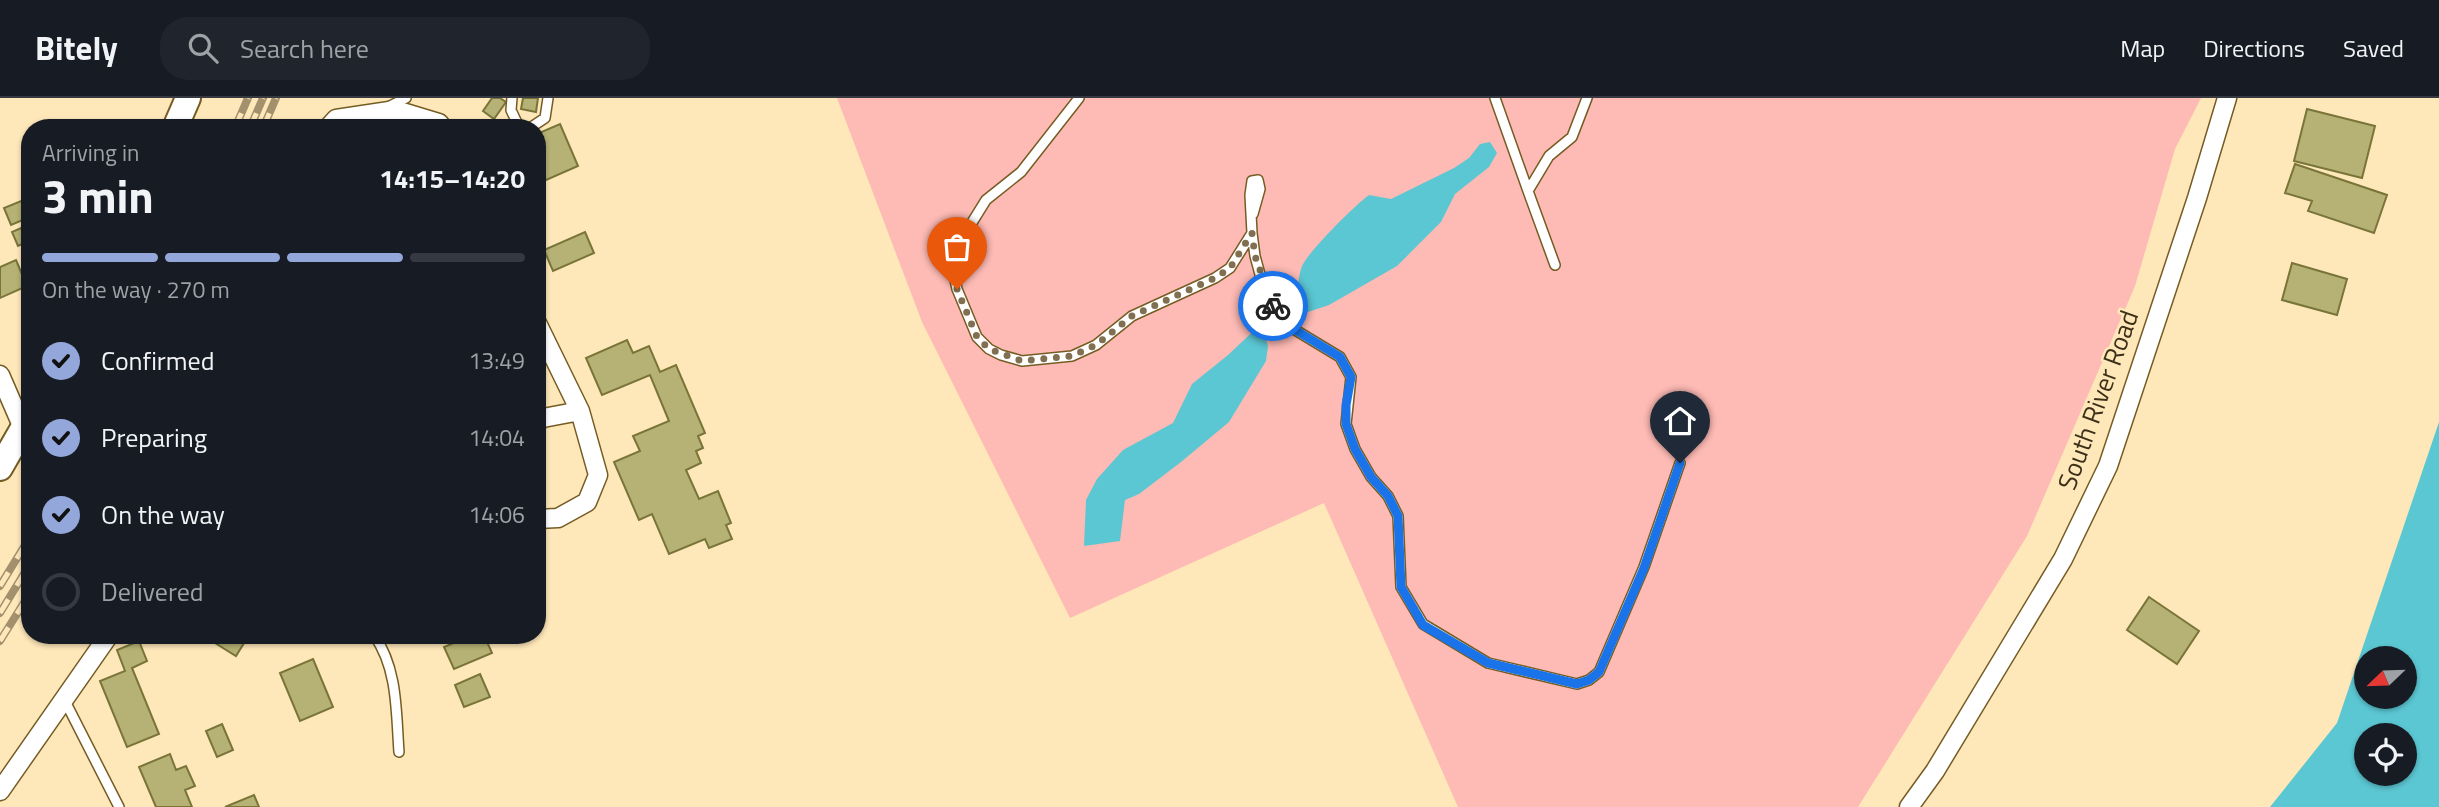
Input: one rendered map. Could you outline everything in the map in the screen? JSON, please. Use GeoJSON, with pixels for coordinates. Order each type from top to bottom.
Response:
{"type":"FeatureCollection","features":[{"type":"Feature","properties":{"kind":"street"},"geometry":{"type":"LineString","coordinates":[[179,119],[188,98]]}},
{"type":"Feature","properties":{"kind":"street","name":"South River Road"},"geometry":{"type":"LineString","coordinates":[[1909,807],[1936,771],[2063,559],[2108,466],[2197,198],[2227,98]]}},
{"type":"Feature","properties":{"kind":"street"},"geometry":{"type":"LineString","coordinates":[[336,119],[396,110],[426,119]]}},
{"type":"Feature","properties":{"kind":"street"},"geometry":{"type":"LineString","coordinates":[[546,341],[580,411],[598,475],[587,502],[558,518],[546,519]]}},
{"type":"Feature","properties":{"kind":"street"},"geometry":{"type":"LineString","coordinates":[[0,375],[21,412]]}},
{"type":"Feature","properties":{"kind":"street"},"geometry":{"type":"LineString","coordinates":[[546,417],[580,411]]}},
{"type":"Feature","properties":{"kind":"street"},"geometry":{"type":"LineString","coordinates":[[0,468],[21,432]]}},
{"type":"Feature","properties":{"kind":"street"},"geometry":{"type":"LineString","coordinates":[[0,791],[103,644]]}},
{"type":"Feature","properties":{"kind":"lane"},"geometry":{"type":"LineString","coordinates":[[377,113],[406,98]]}},
{"type":"Feature","properties":{"kind":"lane"},"geometry":{"type":"LineString","coordinates":[[512,98],[510,110],[515,119]]}},
{"type":"Feature","properties":{"kind":"lane"},"geometry":{"type":"LineString","coordinates":[[543,119],[548,98]]}},
{"type":"Feature","properties":{"kind":"lane"},"geometry":{"type":"LineString","coordinates":[[1079,98],[1021,172],[986,200],[958,245],[952,266],[957,289],[977,337],[989,349],[1022,361],[1072,356],[1096,345],[1132,316],[1215,278],[1230,268],[1252,233]]}},
{"type":"Feature","properties":{"kind":"lane"},"geometry":{"type":"LineString","coordinates":[[1495,98],[1555,265]]}},
{"type":"Feature","properties":{"kind":"lane"},"geometry":{"type":"LineString","coordinates":[[1528,191],[1549,156],[1572,137],[1587,98]]}},
{"type":"Feature","properties":{"kind":"lane"},"geometry":{"type":"LineString","coordinates":[[1253,214],[1255,256],[1271,303],[1282,322],[1340,357],[1351,377],[1346,424],[1355,449],[1371,477],[1388,496],[1398,516],[1401,587],[1423,625],[1488,663],[1577,684],[1589,680],[1599,672],[1644,568],[1680,463]]}},
{"type":"Feature","properties":{"kind":"lane"},"geometry":{"type":"LineString","coordinates":[[380,644],[394,685],[399,752]]}},
{"type":"Feature","properties":{"kind":"lane"},"geometry":{"type":"LineString","coordinates":[[65,701],[119,807]]}},
{"type":"Feature","properties":{"kind":"shaded area"},"geometry":{"type":"Polygon","coordinates":[[[837,98],[2201,98],[2175,149],[2135,286],[2027,536],[1858,807],[1458,807],[1324,503],[1070,618],[922,322],[837,98]]]}},
{"type":"Feature","properties":{"kind":"water"},"geometry":{"type":"Polygon","coordinates":[[[1490,142],[1497,153],[1489,167],[1455,194],[1441,222],[1397,266],[1329,305],[1293,314],[1300,272],[1306,259],[1362,200],[1369,195],[1391,199],[1454,168],[1469,158],[1480,144],[1490,142]]]}},
{"type":"Feature","properties":{"kind":"water"},"geometry":{"type":"Polygon","coordinates":[[[1261,324],[1268,346],[1266,361],[1229,422],[1139,494],[1125,500],[1120,541],[1084,546],[1086,500],[1097,479],[1123,450],[1173,423],[1192,384],[1261,324]]]}},
{"type":"Feature","properties":{"kind":"water"},"geometry":{"type":"Polygon","coordinates":[[[2439,422],[2439,807],[2270,807],[2337,723],[2354,673],[2354,709],[2417,709],[2417,646],[2363,646],[2439,422]]]}},
{"type":"Feature","properties":{"kind":"building"},"geometry":{"type":"Polygon","coordinates":[[[492,98],[500,98],[506,102],[494,119],[483,111],[492,98]]]}},
{"type":"Feature","properties":{"kind":"building"},"geometry":{"type":"Polygon","coordinates":[[[523,98],[538,98],[536,112],[521,109],[523,98]]]}},
{"type":"Feature","properties":{"kind":"building"},"geometry":{"type":"Polygon","coordinates":[[[2307,109],[2375,126],[2362,178],[2294,161],[2307,109]]]}},
{"type":"Feature","properties":{"kind":"building"},"geometry":{"type":"Polygon","coordinates":[[[560,124],[578,166],[546,180],[546,130],[560,124]]]}},
{"type":"Feature","properties":{"kind":"building"},"geometry":{"type":"Polygon","coordinates":[[[2295,164],[2387,195],[2374,233],[2308,211],[2312,201],[2285,193],[2295,164]]]}},
{"type":"Feature","properties":{"kind":"building"},"geometry":{"type":"Polygon","coordinates":[[[21,201],[21,221],[11,225],[4,208],[21,201]]]}},
{"type":"Feature","properties":{"kind":"building"},"geometry":{"type":"Polygon","coordinates":[[[21,228],[21,245],[18,246],[12,232],[21,228]]]}},
{"type":"Feature","properties":{"kind":"building"},"geometry":{"type":"Polygon","coordinates":[[[585,232],[594,253],[553,271],[546,249],[585,232]]]}},
{"type":"Feature","properties":{"kind":"building"},"geometry":{"type":"Polygon","coordinates":[[[16,260],[21,272],[21,289],[0,298],[0,267],[16,260]]]}},
{"type":"Feature","properties":{"kind":"building"},"geometry":{"type":"Polygon","coordinates":[[[2292,263],[2347,279],[2337,315],[2282,300],[2292,263]]]}},
{"type":"Feature","properties":{"kind":"building"},"geometry":{"type":"Polygon","coordinates":[[[627,340],[633,353],[649,346],[660,372],[676,365],[705,433],[698,436],[703,448],[696,451],[701,463],[686,470],[699,499],[718,491],[731,523],[726,525],[732,539],[709,548],[705,539],[669,554],[652,514],[639,520],[614,462],[640,451],[633,436],[669,421],[650,375],[602,395],[586,358],[627,340]]]}},
{"type":"Feature","properties":{"kind":"building"},"geometry":{"type":"Polygon","coordinates":[[[2149,597],[2199,631],[2177,664],[2127,630],[2149,597]]]}},
{"type":"Feature","properties":{"kind":"building"},"geometry":{"type":"Polygon","coordinates":[[[132,644],[140,644],[147,661],[132,668],[159,734],[127,747],[100,681],[125,671],[117,650],[132,644]]]}},
{"type":"Feature","properties":{"kind":"building"},"geometry":{"type":"Polygon","coordinates":[[[217,644],[243,644],[236,656],[217,644]]]}},
{"type":"Feature","properties":{"kind":"building"},"geometry":{"type":"Polygon","coordinates":[[[451,644],[488,644],[492,653],[454,669],[444,647],[451,644]]]}},
{"type":"Feature","properties":{"kind":"building"},"geometry":{"type":"Polygon","coordinates":[[[313,659],[333,707],[300,721],[280,673],[313,659]]]}},
{"type":"Feature","properties":{"kind":"building"},"geometry":{"type":"Polygon","coordinates":[[[480,674],[490,697],[464,707],[455,685],[480,674]]]}},
{"type":"Feature","properties":{"kind":"building"},"geometry":{"type":"Polygon","coordinates":[[[222,724],[233,750],[217,757],[206,731],[222,724]]]}},
{"type":"Feature","properties":{"kind":"building"},"geometry":{"type":"Polygon","coordinates":[[[170,754],[176,770],[186,766],[195,786],[185,790],[192,807],[156,807],[139,767],[170,754]]]}},
{"type":"Feature","properties":{"kind":"building"},"geometry":{"type":"Polygon","coordinates":[[[254,795],[259,807],[225,807],[254,795]]]}},
{"type":"Feature","properties":{"kind":"railway"},"geometry":{"type":"LineString","coordinates":[[239,119],[248,98]]}},
{"type":"Feature","properties":{"kind":"railway"},"geometry":{"type":"LineString","coordinates":[[254,119],[263,98]]}},
{"type":"Feature","properties":{"kind":"railway"},"geometry":{"type":"LineString","coordinates":[[267,119],[276,98]]}},
{"type":"Feature","properties":{"kind":"railway"},"geometry":{"type":"LineString","coordinates":[[0,586],[21,552]]}},
{"type":"Feature","properties":{"kind":"railway"},"geometry":{"type":"LineString","coordinates":[[0,613],[21,579]]}},
{"type":"Feature","properties":{"kind":"railway"},"geometry":{"type":"LineString","coordinates":[[0,641],[21,607]]}},
{"type":"Feature","properties":{"kind":"way so far"},"geometry":{"type":"LineString","coordinates":[[957,289],[977,337],[989,349],[1022,361],[1072,356],[1096,345],[1132,316],[1215,278],[1230,268],[1252,233],[1261,278],[1273,306]]}},
{"type":"Feature","properties":{"kind":"route"},"geometry":{"type":"LineString","coordinates":[[1273,306],[1282,322],[1340,357],[1351,377],[1346,424],[1355,449],[1371,477],[1388,496],[1398,516],[1401,587],[1412,607],[1423,625],[1488,663],[1577,684],[1589,680],[1599,672],[1644,568],[1680,463]]}}]}
